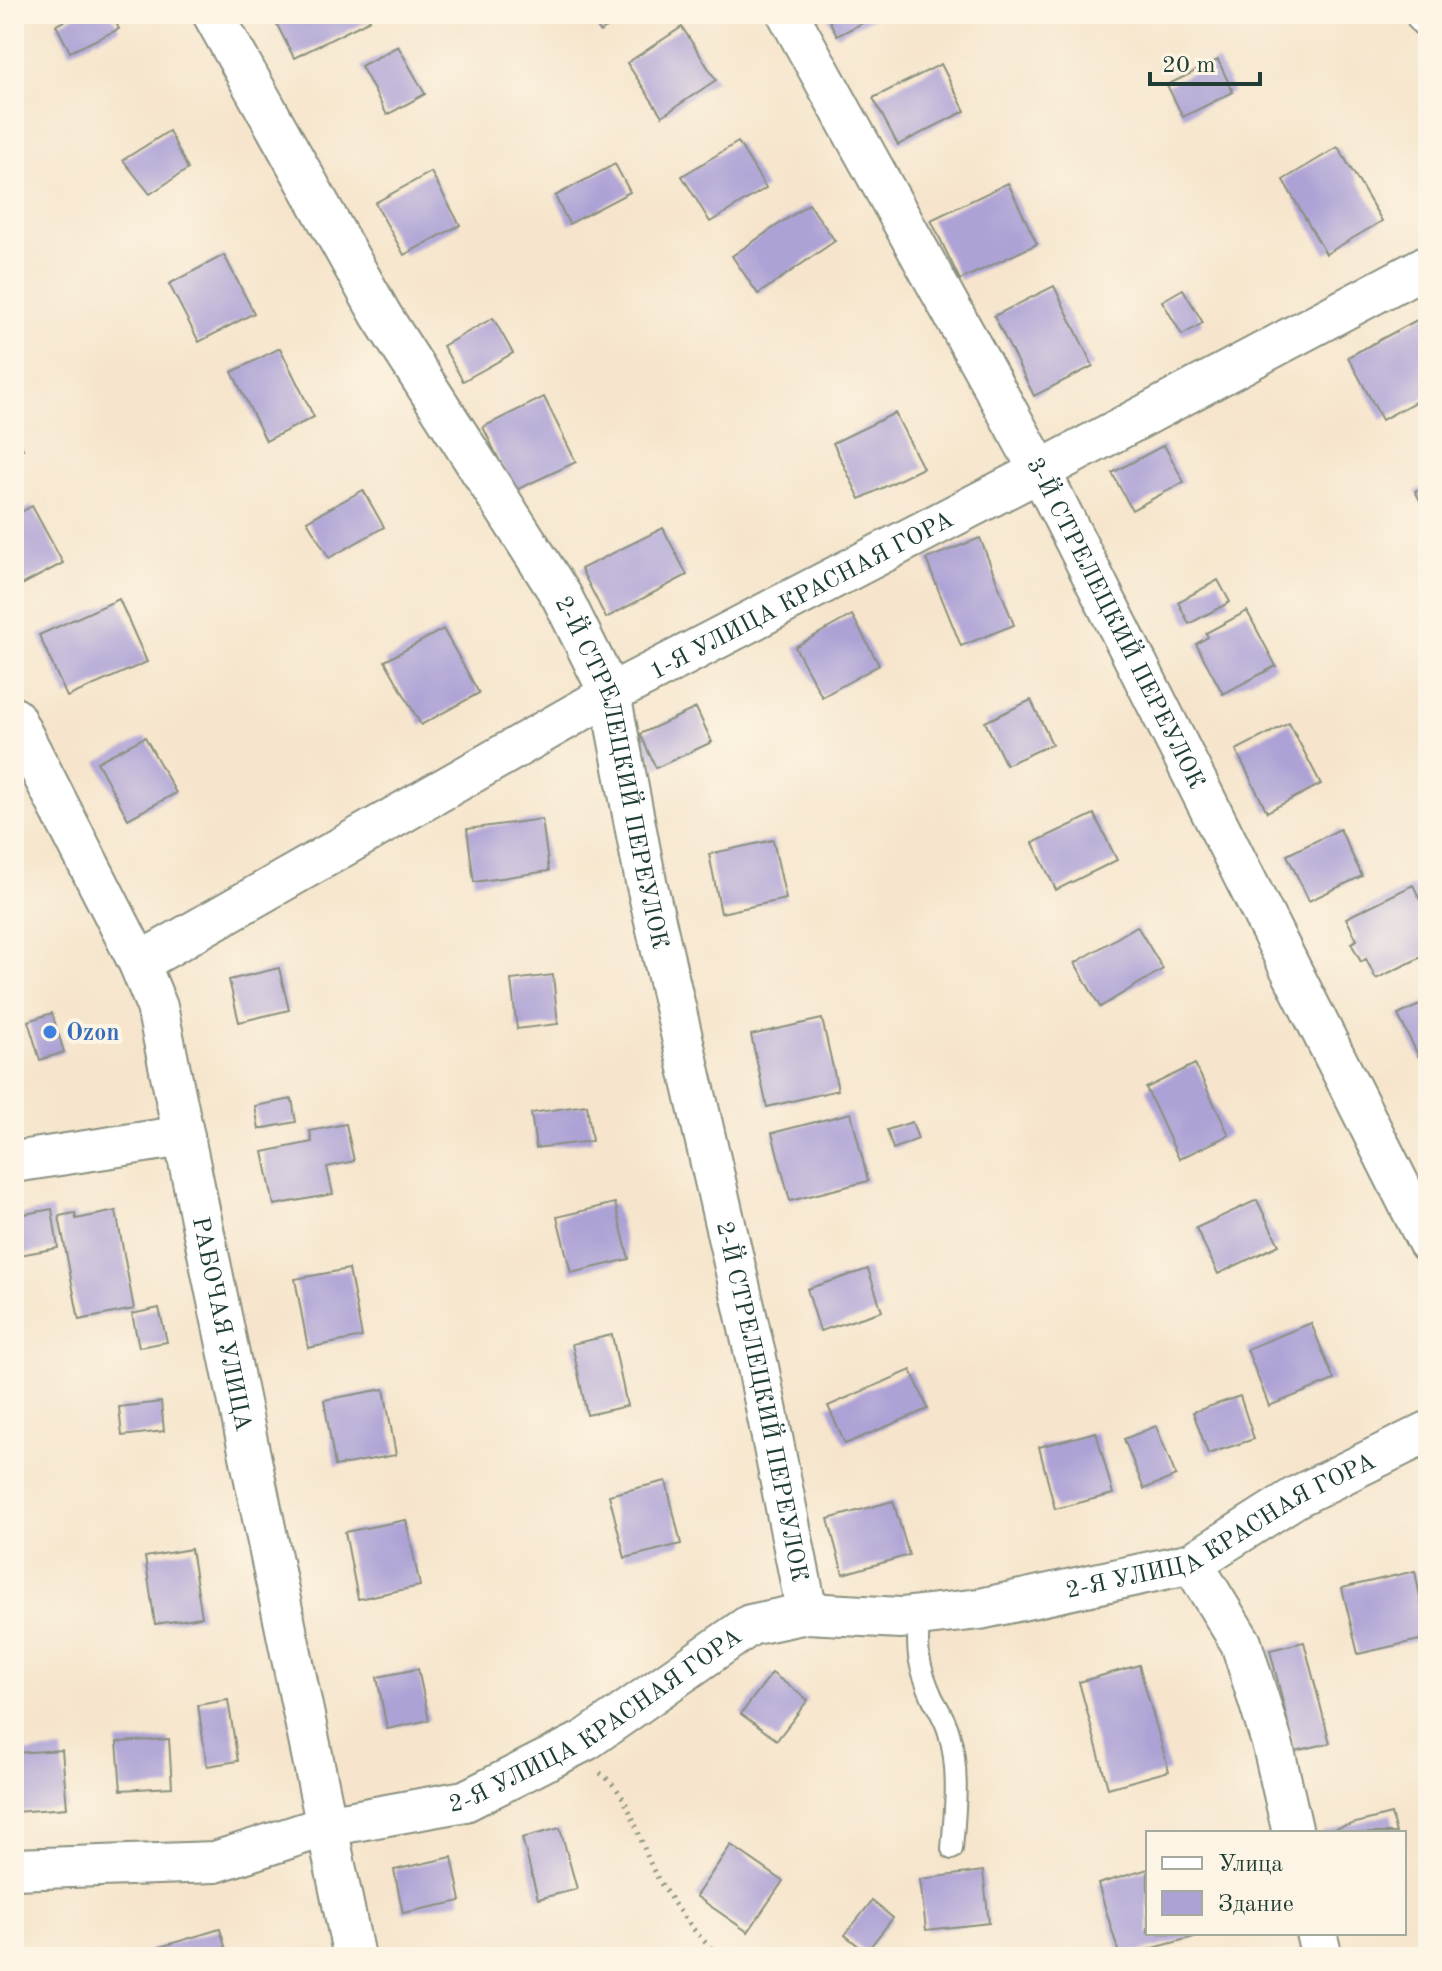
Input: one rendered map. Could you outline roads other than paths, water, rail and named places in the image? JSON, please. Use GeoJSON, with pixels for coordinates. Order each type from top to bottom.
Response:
{"type":"FeatureCollection","features":[{"type":"Feature","properties":{"kind":"street","name":"2-Й СТРЕЛЕЦКИЙ ПЕРЕУЛОК"},"geometry":{"type":"LineString","coordinates":[[213,14],[381,315],[562,597],[610,694],[645,877],[758,1367],[807,1613]]}},
{"type":"Feature","properties":{"kind":"street","name":"3-Й СТРЕЛЕЦКИЙ ПЕРЕУЛОК"},"geometry":{"type":"LineString","coordinates":[[788,14],[1040,471],[1428,1242]]}},
{"type":"Feature","properties":{"kind":"street","name":"1-Я УЛИЦА КРАСНАЯ ГОРА"},"geometry":{"type":"LineString","coordinates":[[139,963],[610,694],[1428,265]]}},
{"type":"Feature","properties":{"kind":"street","name":"РАБОЧАЯ УЛИЦА"},"geometry":{"type":"LineString","coordinates":[[14,718],[139,963],[157,1007],[354,1957]]}},
{"type":"Feature","properties":{"kind":"street"},"geometry":{"type":"LineString","coordinates":[[14,1162],[184,1136]]}},
{"type":"Feature","properties":{"kind":"street","name":"2-Я УЛИЦА КРАСНАЯ ГОРА"},"geometry":{"type":"LineString","coordinates":[[14,1869],[215,1862],[326,1826],[465,1801],[586,1740],[750,1625],[807,1613],[901,1618],[980,1609],[1192,1563],[1296,1497],[1428,1432]]}},
{"type":"Feature","properties":{"kind":"street"},"geometry":{"type":"LineString","coordinates":[[1192,1563],[1241,1643],[1273,1746],[1293,1831]]}},
{"type":"Feature","properties":{"kind":"street"},"geometry":{"type":"LineString","coordinates":[[1316,1935],[1322,1957]]}},
{"type":"Feature","properties":{"kind":"lane"},"geometry":{"type":"LineString","coordinates":[[920,1616],[917,1658],[948,1730],[956,1766],[952,1849]]}},
{"type":"Feature","properties":{"kind":"place","name":"Ozon"},"geometry":{"type":"Point","coordinates":[50,1032]}}]}
